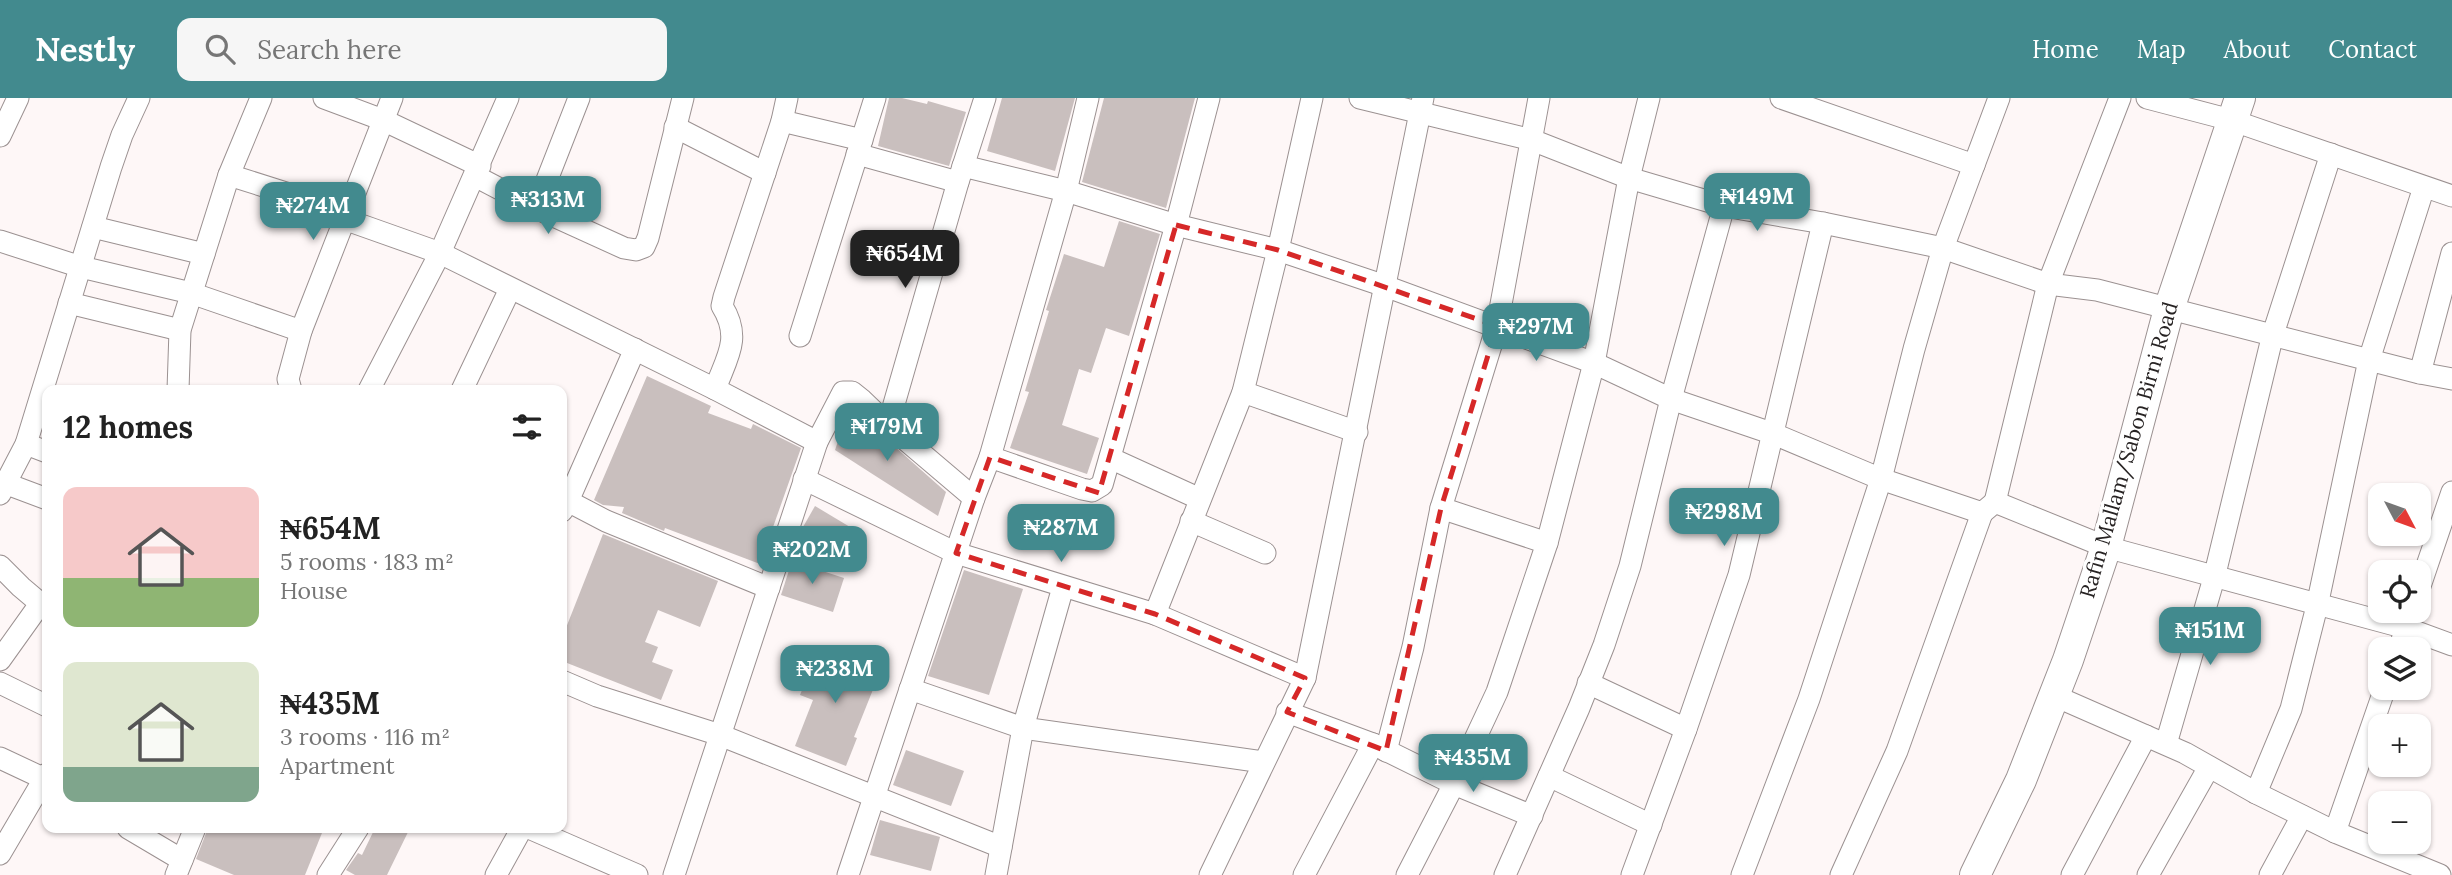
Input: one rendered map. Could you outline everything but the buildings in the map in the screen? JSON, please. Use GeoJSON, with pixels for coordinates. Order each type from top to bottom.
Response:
{"type":"FeatureCollection","features":[{"type":"Feature","properties":{"kind":"street"},"geometry":{"type":"LineString","coordinates":[[0,136],[18,98]]}},
{"type":"Feature","properties":{"kind":"street"},"geometry":{"type":"LineString","coordinates":[[44,385],[122,135],[139,98]]}},
{"type":"Feature","properties":{"kind":"street"},"geometry":{"type":"LineString","coordinates":[[178,385],[180,330],[229,176],[261,98]]}},
{"type":"Feature","properties":{"kind":"street"},"geometry":{"type":"LineString","coordinates":[[324,98],[383,120],[477,171],[536,208],[624,248],[636,250],[644,247],[648,238],[683,98]]}},
{"type":"Feature","properties":{"kind":"street"},"geometry":{"type":"LineString","coordinates":[[290,385],[288,379],[302,331],[392,98]]}},
{"type":"Feature","properties":{"kind":"street"},"geometry":{"type":"LineString","coordinates":[[372,385],[440,253],[508,98]]}},
{"type":"Feature","properties":{"kind":"street"},"geometry":{"type":"LineString","coordinates":[[536,208],[579,98]]}},
{"type":"Feature","properties":{"kind":"street"},"geometry":{"type":"LineString","coordinates":[[715,389],[733,333],[731,322],[722,306],[724,296],[782,121],[787,98]]}},
{"type":"Feature","properties":{"kind":"street"},"geometry":{"type":"LineString","coordinates":[[800,336],[875,98]]}},
{"type":"Feature","properties":{"kind":"street"},"geometry":{"type":"LineString","coordinates":[[888,425],[960,174],[985,98]]}},
{"type":"Feature","properties":{"kind":"street"},"geometry":{"type":"LineString","coordinates":[[848,875],[990,457],[1066,191],[1088,98]]}},
{"type":"Feature","properties":{"kind":"street"},"geometry":{"type":"LineString","coordinates":[[990,457],[1092,491],[1102,485],[1209,98]]}},
{"type":"Feature","properties":{"kind":"street"},"geometry":{"type":"LineString","coordinates":[[1155,614],[1242,391],[1278,250],[1312,98]]}},
{"type":"Feature","properties":{"kind":"street"},"geometry":{"type":"LineString","coordinates":[[1360,98],[1421,105],[1532,140],[1629,178],[1724,206],[1943,248],[2048,284],[2097,290],[2452,379]]}},
{"type":"Feature","properties":{"kind":"street"},"geometry":{"type":"LineString","coordinates":[[1304,875],[1380,747],[1413,647],[1441,508],[1497,326],[1539,98]]}},
{"type":"Feature","properties":{"kind":"street"},"geometry":{"type":"LineString","coordinates":[[1406,875],[1454,784],[1497,692],[1547,543],[1594,363],[1629,178],[1649,98]]}},
{"type":"Feature","properties":{"kind":"street"},"geometry":{"type":"LineString","coordinates":[[1781,98],[1974,165]]}},
{"type":"Feature","properties":{"kind":"street"},"geometry":{"type":"LineString","coordinates":[[1741,875],[1809,699],[1881,479],[1943,248],[1999,98]]}},
{"type":"Feature","properties":{"kind":"street"},"geometry":{"type":"LineString","coordinates":[[1841,875],[1897,751],[1989,508],[2048,284],[2120,98]]}},
{"type":"Feature","properties":{"kind":"street"},"geometry":{"type":"LineString","coordinates":[[2147,98],[2235,109],[2331,154],[2452,196]]}},
{"type":"Feature","properties":{"kind":"street"},"geometry":{"type":"LineString","coordinates":[[1210,875],[1305,678],[1357,432],[1421,105]]}},
{"type":"Feature","properties":{"kind":"street","name":"Rafin Mallam/Sabon Birni Road"},"geometry":{"type":"LineString","coordinates":[[1975,875],[2016,793],[2055,696],[2106,547],[2169,309],[2235,109]]}},
{"type":"Feature","properties":{"kind":"street"},"geometry":{"type":"LineString","coordinates":[[782,121],[859,147],[960,174],[1066,191],[1176,225],[1278,250],[1497,326],[1594,363],[1671,399],[1774,434],[1881,479],[1989,508],[2106,547],[2214,578],[2316,606],[2368,614]]}},
{"type":"Feature","properties":{"kind":"street"},"geometry":{"type":"LineString","coordinates":[[676,127],[765,173]]}},
{"type":"Feature","properties":{"kind":"street"},"geometry":{"type":"LineString","coordinates":[[2073,875],[2156,740],[2214,578],[2273,334],[2331,154]]}},
{"type":"Feature","properties":{"kind":"street"},"geometry":{"type":"LineString","coordinates":[[229,176],[289,194],[344,219],[440,253],[817,442]]}},
{"type":"Feature","properties":{"kind":"street"},"geometry":{"type":"LineString","coordinates":[[2256,793],[2291,709],[2369,360],[2424,187]]}},
{"type":"Feature","properties":{"kind":"street"},"geometry":{"type":"LineString","coordinates":[[1505,875],[1588,683],[1630,566],[1671,399],[1724,206]]}},
{"type":"Feature","properties":{"kind":"street"},"geometry":{"type":"LineString","coordinates":[[1632,875],[1739,575],[1823,223]]}},
{"type":"Feature","properties":{"kind":"street"},"geometry":{"type":"LineString","coordinates":[[93,227],[204,254]]}},
{"type":"Feature","properties":{"kind":"street"},"geometry":{"type":"LineString","coordinates":[[0,241],[81,267],[191,293],[302,331]]}},
{"type":"Feature","properties":{"kind":"street"},"geometry":{"type":"LineString","coordinates":[[2420,373],[2452,253]]}},
{"type":"Feature","properties":{"kind":"street"},"geometry":{"type":"LineString","coordinates":[[464,385],[510,289]]}},
{"type":"Feature","properties":{"kind":"street"},"geometry":{"type":"LineString","coordinates":[[69,303],[180,330]]}},
{"type":"Feature","properties":{"kind":"street"},"geometry":{"type":"LineString","coordinates":[[567,496],[635,349]]}},
{"type":"Feature","properties":{"kind":"street"},"geometry":{"type":"LineString","coordinates":[[674,875],[804,479],[817,442],[843,392],[848,390],[862,400],[974,498]]}},
{"type":"Feature","properties":{"kind":"street"},"geometry":{"type":"LineString","coordinates":[[1242,391],[1357,432]]}},
{"type":"Feature","properties":{"kind":"street"},"geometry":{"type":"LineString","coordinates":[[42,392],[26,444],[5,482],[42,497]]}},
{"type":"Feature","properties":{"kind":"street"},"geometry":{"type":"LineString","coordinates":[[26,444],[42,450]]}},
{"type":"Feature","properties":{"kind":"street"},"geometry":{"type":"LineString","coordinates":[[1110,457],[1200,499]]}},
{"type":"Feature","properties":{"kind":"street"},"geometry":{"type":"LineString","coordinates":[[804,479],[956,553],[1155,614],[1305,678]]}},
{"type":"Feature","properties":{"kind":"street"},"geometry":{"type":"LineString","coordinates":[[2429,560],[2452,492]]}},
{"type":"Feature","properties":{"kind":"street"},"geometry":{"type":"LineString","coordinates":[[567,504],[769,588]]}},
{"type":"Feature","properties":{"kind":"street"},"geometry":{"type":"LineString","coordinates":[[1441,508],[1547,543]]}},
{"type":"Feature","properties":{"kind":"street"},"geometry":{"type":"LineString","coordinates":[[1191,522],[1265,553]]}},
{"type":"Feature","properties":{"kind":"street"},"geometry":{"type":"LineString","coordinates":[[0,565],[42,605]]}},
{"type":"Feature","properties":{"kind":"street"},"geometry":{"type":"LineString","coordinates":[[996,875],[1023,728],[1063,587]]}},
{"type":"Feature","properties":{"kind":"street"},"geometry":{"type":"LineString","coordinates":[[2,650],[42,609]]}},
{"type":"Feature","properties":{"kind":"street"},"geometry":{"type":"LineString","coordinates":[[2414,623],[2452,645]]}},
{"type":"Feature","properties":{"kind":"street"},"geometry":{"type":"LineString","coordinates":[[0,683],[42,704]]}},
{"type":"Feature","properties":{"kind":"street"},"geometry":{"type":"LineString","coordinates":[[567,683],[720,734],[1001,847]]}},
{"type":"Feature","properties":{"kind":"street"},"geometry":{"type":"LineString","coordinates":[[1588,683],[1686,729]]}},
{"type":"Feature","properties":{"kind":"street"},"geometry":{"type":"LineString","coordinates":[[910,689],[1023,728],[1263,762]]}},
{"type":"Feature","properties":{"kind":"street"},"geometry":{"type":"LineString","coordinates":[[2055,696],[2156,740],[2335,832],[2392,867],[2440,875]]}},
{"type":"Feature","properties":{"kind":"street"},"geometry":{"type":"LineString","coordinates":[[2335,832],[2381,700]]}},
{"type":"Feature","properties":{"kind":"street"},"geometry":{"type":"LineString","coordinates":[[1287,712],[1380,747],[1454,784],[1532,816]]}},
{"type":"Feature","properties":{"kind":"street"},"geometry":{"type":"LineString","coordinates":[[0,758],[42,775]]}},
{"type":"Feature","properties":{"kind":"street"},"geometry":{"type":"LineString","coordinates":[[2148,875],[2208,767]]}},
{"type":"Feature","properties":{"kind":"street"},"geometry":{"type":"LineString","coordinates":[[1549,776],[1651,825]]}},
{"type":"Feature","properties":{"kind":"street"},"geometry":{"type":"LineString","coordinates":[[0,854],[42,784]]}},
{"type":"Feature","properties":{"kind":"street"},"geometry":{"type":"LineString","coordinates":[[2270,875],[2302,816]]}},
{"type":"Feature","properties":{"kind":"street"},"geometry":{"type":"LineString","coordinates":[[139,833],[179,868],[193,833]]}},
{"type":"Feature","properties":{"kind":"street"},"geometry":{"type":"LineString","coordinates":[[328,875],[355,833]]}},
{"type":"Feature","properties":{"kind":"street"},"geometry":{"type":"LineString","coordinates":[[496,875],[519,833]]}},
{"type":"Feature","properties":{"kind":"street"},"geometry":{"type":"LineString","coordinates":[[540,833],[637,875]]}},
{"type":"Feature","properties":{"kind":"highlighted area"},"geometry":{"type":"Polygon","coordinates":[[[1176,225],[1278,250],[1497,326],[1441,508],[1386,751],[1287,712],[1305,678],[1155,614],[956,553],[990,457],[1099,493],[1176,225]]]}}]}
